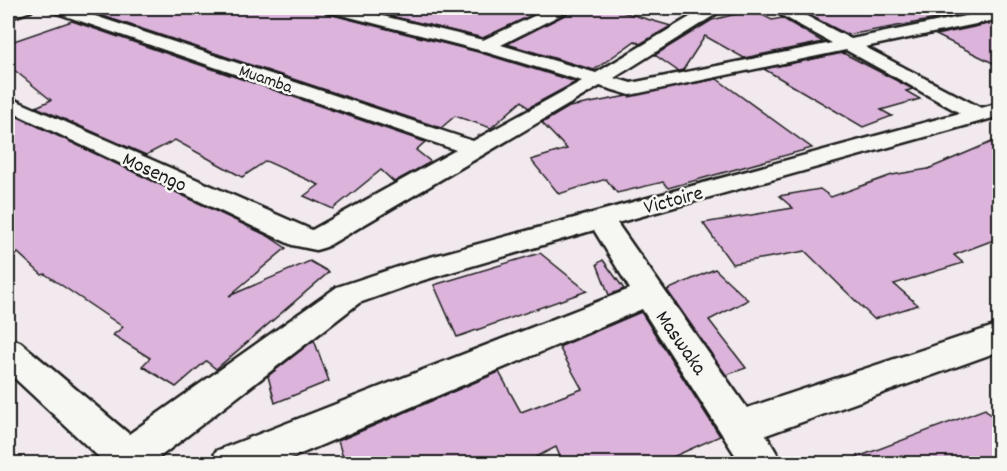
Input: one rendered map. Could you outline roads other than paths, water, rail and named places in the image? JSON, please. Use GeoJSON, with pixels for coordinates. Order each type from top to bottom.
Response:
{"type":"FeatureCollection","features":[{"type":"Feature","properties":{"kind":"street"},"geometry":{"type":"LineString","coordinates":[[8,14],[25,8]]}},
{"type":"Feature","properties":{"kind":"street","name":"Muamba"},"geometry":{"type":"LineString","coordinates":[[57,8],[475,149]]}},
{"type":"Feature","properties":{"kind":"street"},"geometry":{"type":"LineString","coordinates":[[332,8],[486,46],[630,90],[999,14]]}},
{"type":"Feature","properties":{"kind":"street"},"geometry":{"type":"LineString","coordinates":[[486,46],[562,8]]}},
{"type":"Feature","properties":{"kind":"street"},"geometry":{"type":"LineString","coordinates":[[475,149],[597,80],[715,8]]}},
{"type":"Feature","properties":{"kind":"street"},"geometry":{"type":"LineString","coordinates":[[780,8],[989,112]]}},
{"type":"Feature","properties":{"kind":"street","name":"Mosengo"},"geometry":{"type":"LineString","coordinates":[[8,103],[309,241],[326,236],[475,149]]}},
{"type":"Feature","properties":{"kind":"street","name":"Victoire"},"geometry":{"type":"LineString","coordinates":[[129,462],[348,295],[416,272],[601,219],[989,112]]}},
{"type":"Feature","properties":{"kind":"street","name":"Maswaka"},"geometry":{"type":"LineString","coordinates":[[601,219],[648,294],[741,427],[764,464]]}},
{"type":"Feature","properties":{"kind":"street"},"geometry":{"type":"LineString","coordinates":[[230,464],[648,294]]}},
{"type":"Feature","properties":{"kind":"street"},"geometry":{"type":"LineString","coordinates":[[741,427],[999,337]]}},
{"type":"Feature","properties":{"kind":"street"},"geometry":{"type":"LineString","coordinates":[[8,352],[129,462]]}}]}
